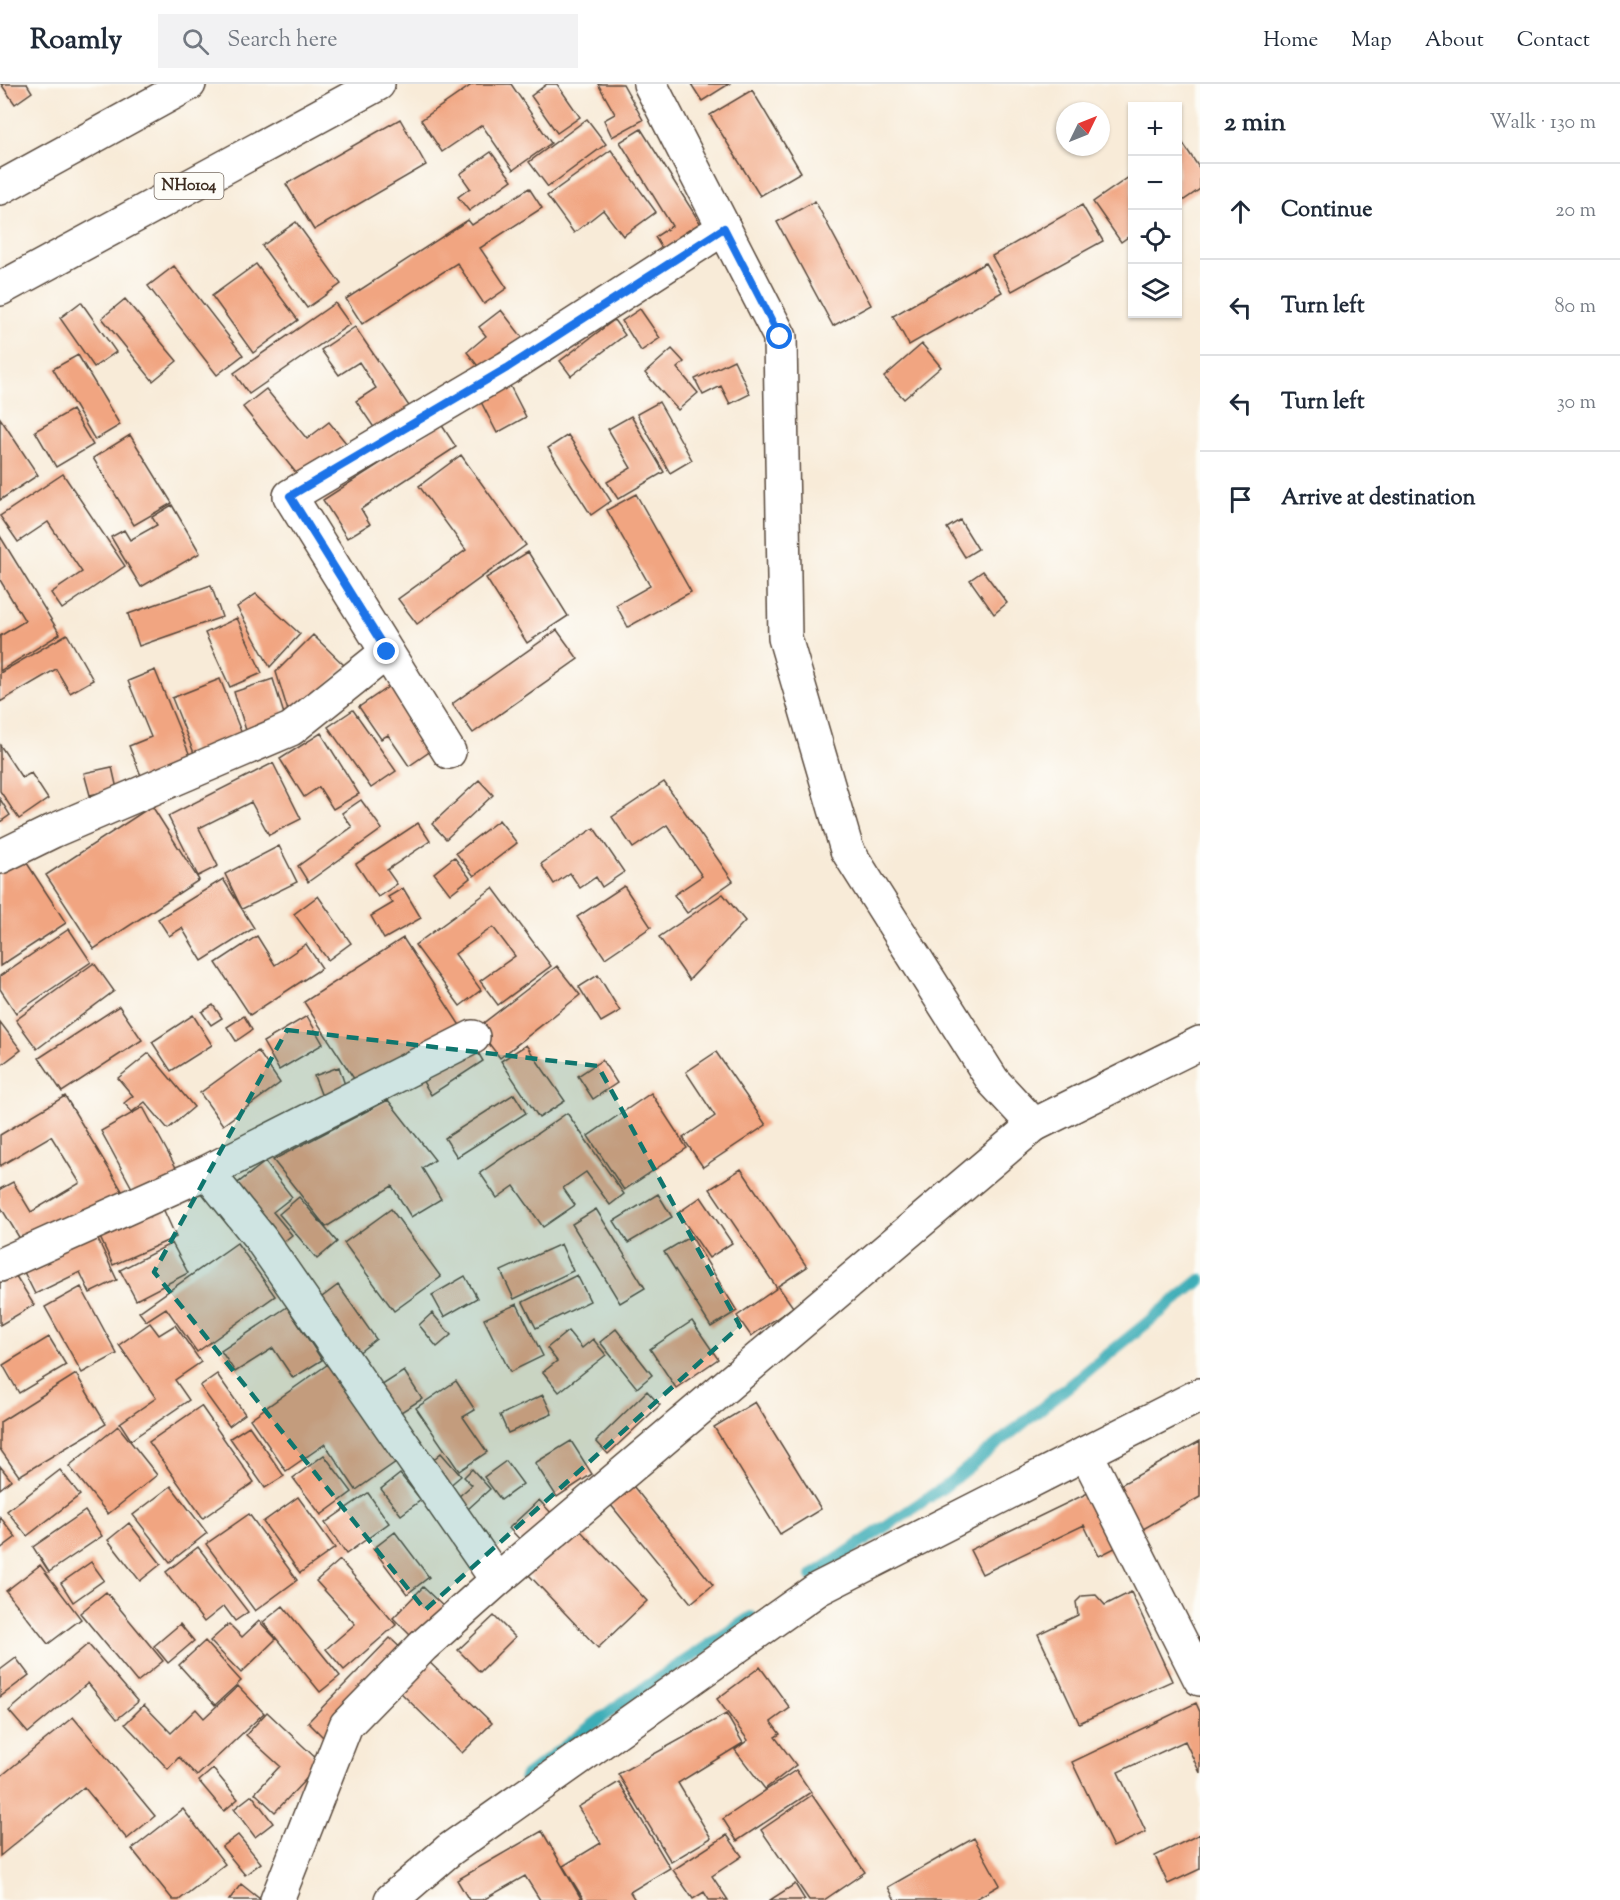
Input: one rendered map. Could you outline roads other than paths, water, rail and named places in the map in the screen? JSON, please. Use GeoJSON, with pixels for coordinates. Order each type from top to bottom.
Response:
{"type":"FeatureCollection","features":[{"type":"Feature","properties":{"kind":"main road"},"geometry":{"type":"LineString","coordinates":[[0,188],[189,84]]}},
{"type":"Feature","properties":{"kind":"main road","name":"NH0104"},"geometry":{"type":"LineString","coordinates":[[0,289],[378,84]]}},
{"type":"Feature","properties":{"kind":"main road"},"geometry":{"type":"LineString","coordinates":[[650,84],[780,337],[785,638],[847,850],[993,1080],[1034,1125]]}},
{"type":"Feature","properties":{"kind":"main road"},"geometry":{"type":"LineString","coordinates":[[449,752],[290,496],[507,368],[724,228]]}},
{"type":"Feature","properties":{"kind":"main road"},"geometry":{"type":"LineString","coordinates":[[0,857],[53,831],[291,729],[387,652]]}},
{"type":"Feature","properties":{"kind":"main road"},"geometry":{"type":"LineString","coordinates":[[0,1265],[207,1172],[473,1037]]}},
{"type":"Feature","properties":{"kind":"main road"},"geometry":{"type":"LineString","coordinates":[[277,1900],[346,1725],[423,1646],[497,1580],[1034,1125],[1200,1043]]}},
{"type":"Feature","properties":{"kind":"main road"},"geometry":{"type":"LineString","coordinates":[[207,1172],[260,1238],[497,1580]]}},
{"type":"Feature","properties":{"kind":"main road"},"geometry":{"type":"LineString","coordinates":[[391,1900],[449,1850],[818,1588],[1200,1395]]}},
{"type":"Feature","properties":{"kind":"main road"},"geometry":{"type":"LineString","coordinates":[[1086,1453],[1200,1679]]}},
{"type":"Feature","properties":{"kind":"waterway"},"geometry":{"type":"LineString","coordinates":[[812,1576],[944,1487],[1200,1280]]}},
{"type":"Feature","properties":{"kind":"waterway"},"geometry":{"type":"LineString","coordinates":[[525,1777],[617,1706],[751,1617]]}}]}
